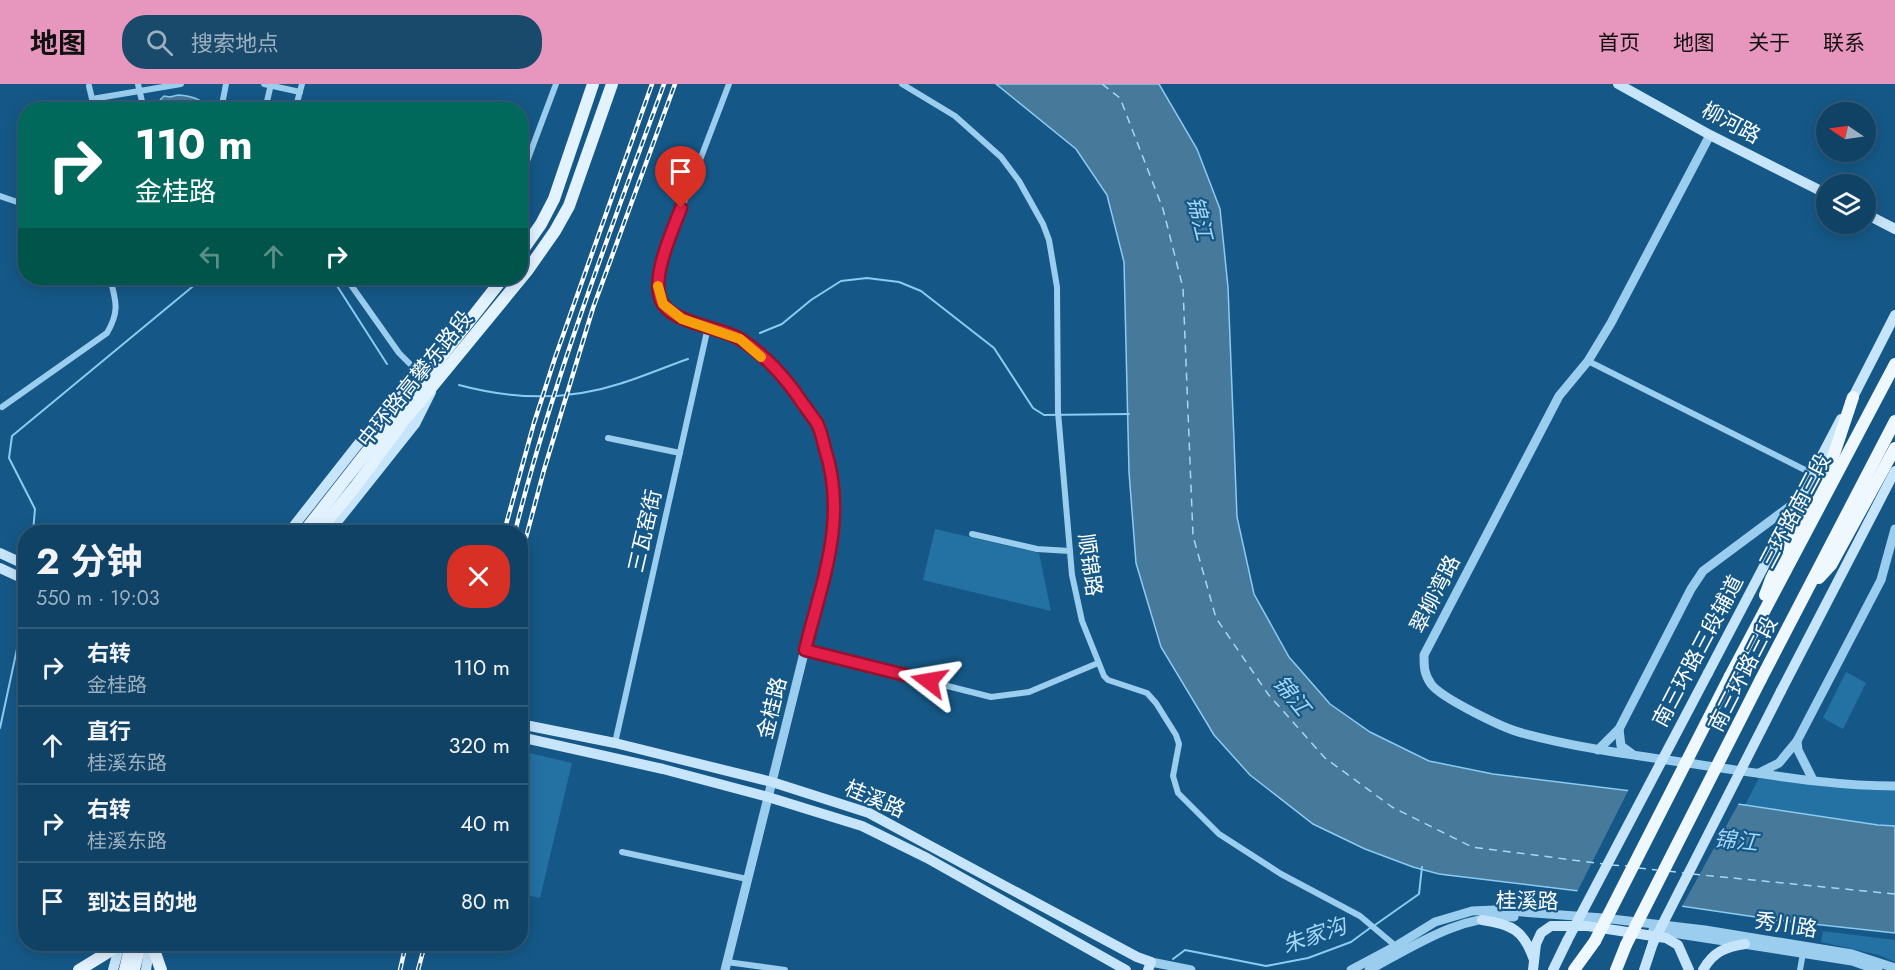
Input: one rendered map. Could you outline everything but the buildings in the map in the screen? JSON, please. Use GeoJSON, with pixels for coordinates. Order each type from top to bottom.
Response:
{"type":"FeatureCollection","features":[{"type":"Feature","properties":{"kind":"highway","name":"三环路南三段"},"geometry":{"type":"LineString","coordinates":[[1730,676],[1895,364]]}},
{"type":"Feature","properties":{"kind":"highway"},"geometry":{"type":"LineString","coordinates":[[1743,651],[1771,579],[1833,457],[1853,397]]}},
{"type":"Feature","properties":{"kind":"highway","name":"南三环路三段"},"geometry":{"type":"LineString","coordinates":[[1626,945],[1895,421]]}},
{"type":"Feature","properties":{"kind":"highway"},"geometry":{"type":"LineString","coordinates":[[1808,590],[1831,566],[1895,448]]}},
{"type":"Feature","properties":{"kind":"highway","name":"南三环路三段"},"geometry":{"type":"LineString","coordinates":[[1594,941],[1730,676]]}},
{"type":"Feature","properties":{"kind":"highway"},"geometry":{"type":"LineString","coordinates":[[1574,970],[1594,941]]}},
{"type":"Feature","properties":{"kind":"highway"},"geometry":{"type":"LineString","coordinates":[[1584,970],[1594,941]]}},
{"type":"Feature","properties":{"kind":"highway"},"geometry":{"type":"LineString","coordinates":[[1616,970],[1626,945]]}},
{"type":"Feature","properties":{"kind":"highway"},"geometry":{"type":"LineString","coordinates":[[1626,945],[1626,970]]}},
{"type":"Feature","properties":{"kind":"main road"},"geometry":{"type":"LineString","coordinates":[[528,243],[554,199],[592,84]]}},
{"type":"Feature","properties":{"kind":"main road","name":"中环路高攀东路段"},"geometry":{"type":"LineString","coordinates":[[528,270],[569,206],[612,84]]}},
{"type":"Feature","properties":{"kind":"main road","name":"柳河路"},"geometry":{"type":"LineString","coordinates":[[1618,84],[1710,135],[1816,188]]}},
{"type":"Feature","properties":{"kind":"main road"},"geometry":{"type":"LineString","coordinates":[[1876,219],[1895,229]]}},
{"type":"Feature","properties":{"kind":"main road","name":"中环路高攀东路段"},"geometry":{"type":"LineString","coordinates":[[324,525],[355,487],[399,420],[423,377],[497,285]]}},
{"type":"Feature","properties":{"kind":"main road","name":"中环路高攀东路段"},"geometry":{"type":"LineString","coordinates":[[310,525],[399,420],[433,387],[516,285]]}},
{"type":"Feature","properties":{"kind":"main road","name":"南三环路三段辅道"},"geometry":{"type":"LineString","coordinates":[[1553,970],[1895,315]]}},
{"type":"Feature","properties":{"kind":"main road"},"geometry":{"type":"LineString","coordinates":[[294,525],[392,400],[423,377]]}},
{"type":"Feature","properties":{"kind":"main road"},"geometry":{"type":"LineString","coordinates":[[335,525],[415,424],[433,387]]}},
{"type":"Feature","properties":{"kind":"main road"},"geometry":{"type":"LineString","coordinates":[[1644,970],[1653,943],[1895,471]]}},
{"type":"Feature","properties":{"kind":"main road"},"geometry":{"type":"LineString","coordinates":[[0,552],[18,561]]}},
{"type":"Feature","properties":{"kind":"main road"},"geometry":{"type":"LineString","coordinates":[[0,568],[18,576]]}},
{"type":"Feature","properties":{"kind":"main road","name":"桂溪路"},"geometry":{"type":"LineString","coordinates":[[528,726],[615,743],[772,782],[869,813],[1137,957],[1149,966]]}},
{"type":"Feature","properties":{"kind":"main road","name":"桂溪路"},"geometry":{"type":"LineString","coordinates":[[528,739],[663,769],[768,797],[862,826],[927,858],[1126,970]]}},
{"type":"Feature","properties":{"kind":"main road"},"geometry":{"type":"LineString","coordinates":[[1482,920],[1503,923],[1519,932],[1530,949],[1534,966]]}},
{"type":"Feature","properties":{"kind":"main road"},"geometry":{"type":"LineString","coordinates":[[1534,966],[1536,944],[1540,933],[1551,926],[1588,926],[1666,938],[1678,945],[1689,970]]}},
{"type":"Feature","properties":{"kind":"main road"},"geometry":{"type":"LineString","coordinates":[[1702,970],[1717,952],[1727,946],[1745,944]]}},
{"type":"Feature","properties":{"kind":"main road"},"geometry":{"type":"LineString","coordinates":[[79,970],[110,951]]}},
{"type":"Feature","properties":{"kind":"main road"},"geometry":{"type":"LineString","coordinates":[[113,970],[118,951]]}},
{"type":"Feature","properties":{"kind":"main road"},"geometry":{"type":"LineString","coordinates":[[125,970],[129,951]]}},
{"type":"Feature","properties":{"kind":"main road"},"geometry":{"type":"LineString","coordinates":[[134,970],[138,951]]}},
{"type":"Feature","properties":{"kind":"main road"},"geometry":{"type":"LineString","coordinates":[[146,970],[150,951]]}},
{"type":"Feature","properties":{"kind":"main road"},"geometry":{"type":"LineString","coordinates":[[154,951],[161,970]]}},
{"type":"Feature","properties":{"kind":"main road"},"geometry":{"type":"LineString","coordinates":[[1132,970],[1137,957]]}},
{"type":"Feature","properties":{"kind":"street"},"geometry":{"type":"LineString","coordinates":[[89,86],[92,99],[139,88],[181,84]]}},
{"type":"Feature","properties":{"kind":"street"},"geometry":{"type":"LineString","coordinates":[[223,102],[226,84]]}},
{"type":"Feature","properties":{"kind":"street"},"geometry":{"type":"LineString","coordinates":[[266,102],[268,84],[300,92]]}},
{"type":"Feature","properties":{"kind":"street"},"geometry":{"type":"LineString","coordinates":[[298,102],[302,84]]}},
{"type":"Feature","properties":{"kind":"street"},"geometry":{"type":"LineString","coordinates":[[528,159],[556,84]]}},
{"type":"Feature","properties":{"kind":"street"},"geometry":{"type":"LineString","coordinates":[[708,327],[682,319],[663,304],[657,285],[666,249],[729,84]]}},
{"type":"Feature","properties":{"kind":"street","name":"顺锦路"},"geometry":{"type":"LineString","coordinates":[[902,84],[955,116],[1001,157],[1019,181],[1043,224],[1053,259],[1057,287],[1058,412],[1072,575],[1082,621],[1104,676],[1108,680],[1147,693],[1176,735],[1179,753],[1173,776],[1178,793],[1219,834],[1281,874],[1360,916],[1399,949]]}},
{"type":"Feature","properties":{"kind":"street","name":"翠柳湾路"},"geometry":{"type":"LineString","coordinates":[[1710,135],[1588,361],[1559,396],[1424,655],[1424,673],[1432,687],[1475,713],[1520,733],[1598,750],[1759,773],[1859,786],[1895,786]]}},
{"type":"Feature","properties":{"kind":"street"},"geometry":{"type":"LineString","coordinates":[[0,196],[18,202]]}},
{"type":"Feature","properties":{"kind":"street"},"geometry":{"type":"LineString","coordinates":[[1,409],[107,333],[114,320],[117,304],[112,285]]}},
{"type":"Feature","properties":{"kind":"street"},"geometry":{"type":"LineString","coordinates":[[351,285],[399,353],[423,377]]}},
{"type":"Feature","properties":{"kind":"street","name":"三瓦窑街"},"geometry":{"type":"LineString","coordinates":[[615,743],[708,327]]}},
{"type":"Feature","properties":{"kind":"street","name":"金桂路"},"geometry":{"type":"LineString","coordinates":[[708,327],[740,339],[770,364],[792,388],[818,425],[833,472],[835,496],[835,524],[726,966]]}},
{"type":"Feature","properties":{"kind":"street"},"geometry":{"type":"LineString","coordinates":[[1588,361],[1813,474]]}},
{"type":"Feature","properties":{"kind":"street"},"geometry":{"type":"LineString","coordinates":[[608,438],[680,453]]}},
{"type":"Feature","properties":{"kind":"street"},"geometry":{"type":"LineString","coordinates":[[1598,750],[1619,729],[1691,589],[1703,571],[1801,498]]}},
{"type":"Feature","properties":{"kind":"street"},"geometry":{"type":"LineString","coordinates":[[1759,773],[1779,763],[1797,741],[1881,580],[1895,529]]}},
{"type":"Feature","properties":{"kind":"street"},"geometry":{"type":"LineString","coordinates":[[972,534],[1037,549],[1070,551]]}},
{"type":"Feature","properties":{"kind":"street"},"geometry":{"type":"LineString","coordinates":[[805,650],[991,697],[1029,692],[1098,663]]}},
{"type":"Feature","properties":{"kind":"street"},"geometry":{"type":"LineString","coordinates":[[1619,729],[1621,746],[1634,755]]}},
{"type":"Feature","properties":{"kind":"street"},"geometry":{"type":"LineString","coordinates":[[1797,741],[1798,750],[1814,780]]}},
{"type":"Feature","properties":{"kind":"street"},"geometry":{"type":"LineString","coordinates":[[622,852],[747,879]]}},
{"type":"Feature","properties":{"kind":"street","name":"桂溪路"},"geometry":{"type":"LineString","coordinates":[[1369,970],[1435,922],[1472,911],[1495,910],[1669,925]]}},
{"type":"Feature","properties":{"kind":"street","name":"桂溪路"},"geometry":{"type":"LineString","coordinates":[[1351,970],[1445,930],[1482,920],[1504,917],[1617,924],[1694,937]]}},
{"type":"Feature","properties":{"kind":"street","name":"秀川路"},"geometry":{"type":"LineString","coordinates":[[1669,925],[1852,954],[1895,968]]}},
{"type":"Feature","properties":{"kind":"street","name":"秀川路"},"geometry":{"type":"LineString","coordinates":[[1694,937],[1852,961],[1878,970]]}},
{"type":"Feature","properties":{"kind":"street"},"geometry":{"type":"LineString","coordinates":[[1800,970],[1803,953]]}},
{"type":"Feature","properties":{"kind":"street"},"geometry":{"type":"LineString","coordinates":[[726,966],[785,970]]}},
{"type":"Feature","properties":{"kind":"street","name":"桂溪路"},"geometry":{"type":"LineString","coordinates":[[1149,966],[1191,970]]}},
{"type":"Feature","properties":{"kind":"shaded area"},"geometry":{"type":"Polygon","coordinates":[[[935,529],[1039,553],[1051,611],[923,580],[935,529]]]}},
{"type":"Feature","properties":{"kind":"shaded area"},"geometry":{"type":"Polygon","coordinates":[[[1846,672],[1866,683],[1843,729],[1823,718],[1846,672]]]}},
{"type":"Feature","properties":{"kind":"shaded area"},"geometry":{"type":"Polygon","coordinates":[[[528,753],[572,763],[540,898],[528,895],[528,753]]]}},
{"type":"Feature","properties":{"kind":"shaded area"},"geometry":{"type":"Polygon","coordinates":[[[1759,778],[1895,790],[1895,826],[1878,826],[1745,805],[1759,778]]]}},
{"type":"Feature","properties":{"kind":"shaded area"},"geometry":{"type":"Polygon","coordinates":[[[1823,931],[1895,940],[1895,962],[1879,955],[1821,942],[1823,931]]]}},
{"type":"Feature","properties":{"kind":"water","name":"锦江"},"geometry":{"type":"Polygon","coordinates":[[[996,84],[1159,84],[1197,149],[1220,209],[1228,287],[1237,517],[1254,594],[1289,657],[1330,704],[1370,732],[1429,761],[1493,774],[1895,826],[1895,933],[1776,920],[1579,891],[1439,874],[1365,849],[1313,824],[1250,775],[1214,735],[1161,647],[1136,563],[1129,472],[1124,262],[1107,195],[1076,149],[996,84]]]}},
{"type":"Feature","properties":{"kind":"water"},"geometry":{"type":"Polygon","coordinates":[[[178,95],[191,97],[201,102],[159,102],[164,96],[178,95]]]}},
{"type":"Feature","properties":{"kind":"pier"},"geometry":{"type":"Polygon","coordinates":[[[1630,787],[1740,801],[1680,910],[1576,894],[1630,787]]]}},
{"type":"Feature","properties":{"kind":"waterway"},"geometry":{"type":"LineString","coordinates":[[760,333],[782,324],[811,300],[841,281],[867,278],[899,282],[921,291],[994,348],[1033,408],[1044,415],[1129,414]]}},
{"type":"Feature","properties":{"kind":"waterway"},"geometry":{"type":"LineString","coordinates":[[34,525],[35,509],[9,458],[12,436],[195,285]]}},
{"type":"Feature","properties":{"kind":"waterway"},"geometry":{"type":"LineString","coordinates":[[336,285],[387,364]]}},
{"type":"Feature","properties":{"kind":"waterway"},"geometry":{"type":"LineString","coordinates":[[459,385],[519,395],[579,393],[619,384],[688,359]]}},
{"type":"Feature","properties":{"kind":"waterway"},"geometry":{"type":"LineString","coordinates":[[0,728],[18,644]]}},
{"type":"Feature","properties":{"kind":"waterway","name":"朱家沟"},"geometry":{"type":"LineString","coordinates":[[1375,925],[1419,894],[1422,867]]}},
{"type":"Feature","properties":{"kind":"waterway","name":"朱家沟"},"geometry":{"type":"LineString","coordinates":[[1173,959],[1185,950],[1266,966],[1308,958],[1351,942],[1370,928]]}},
{"type":"Feature","properties":{"kind":"ferry route"},"geometry":{"type":"LineString","coordinates":[[1102,84],[1120,98],[1163,209],[1183,288],[1193,536],[1216,618],[1268,694],[1325,758],[1392,807],[1472,847],[1604,864]]}},
{"type":"Feature","properties":{"kind":"ferry route"},"geometry":{"type":"LineString","coordinates":[[1611,865],[1627,866]]}},
{"type":"Feature","properties":{"kind":"ferry route"},"geometry":{"type":"LineString","coordinates":[[1638,868],[1657,870]]}},
{"type":"Feature","properties":{"kind":"ferry route"},"geometry":{"type":"LineString","coordinates":[[1668,871],[1684,873]]}},
{"type":"Feature","properties":{"kind":"ferry route"},"geometry":{"type":"LineString","coordinates":[[1692,874],[1895,894]]}},
{"type":"Feature","properties":{"kind":"railway"},"geometry":{"type":"LineString","coordinates":[[506,525],[534,423],[555,358],[652,84]]}},
{"type":"Feature","properties":{"kind":"railway"},"geometry":{"type":"LineString","coordinates":[[517,525],[565,362],[664,84]]}},
{"type":"Feature","properties":{"kind":"railway"},"geometry":{"type":"LineString","coordinates":[[528,530],[593,308],[675,84]]}},
{"type":"Feature","properties":{"kind":"railway"},"geometry":{"type":"LineString","coordinates":[[400,970],[404,951]]}},
{"type":"Feature","properties":{"kind":"railway"},"geometry":{"type":"LineString","coordinates":[[418,970],[423,951]]}},
{"type":"Feature","properties":{"kind":"slow traffic"},"geometry":{"type":"LineString","coordinates":[[658,286],[663,304],[682,319],[740,339],[761,357]]}},
{"type":"Feature","properties":{"kind":"route"},"geometry":{"type":"LineString","coordinates":[[681,208],[666,249],[657,285],[663,304],[682,319],[740,339],[770,364],[792,388],[818,425],[833,472],[835,524],[805,650],[929,681]]}}]}
